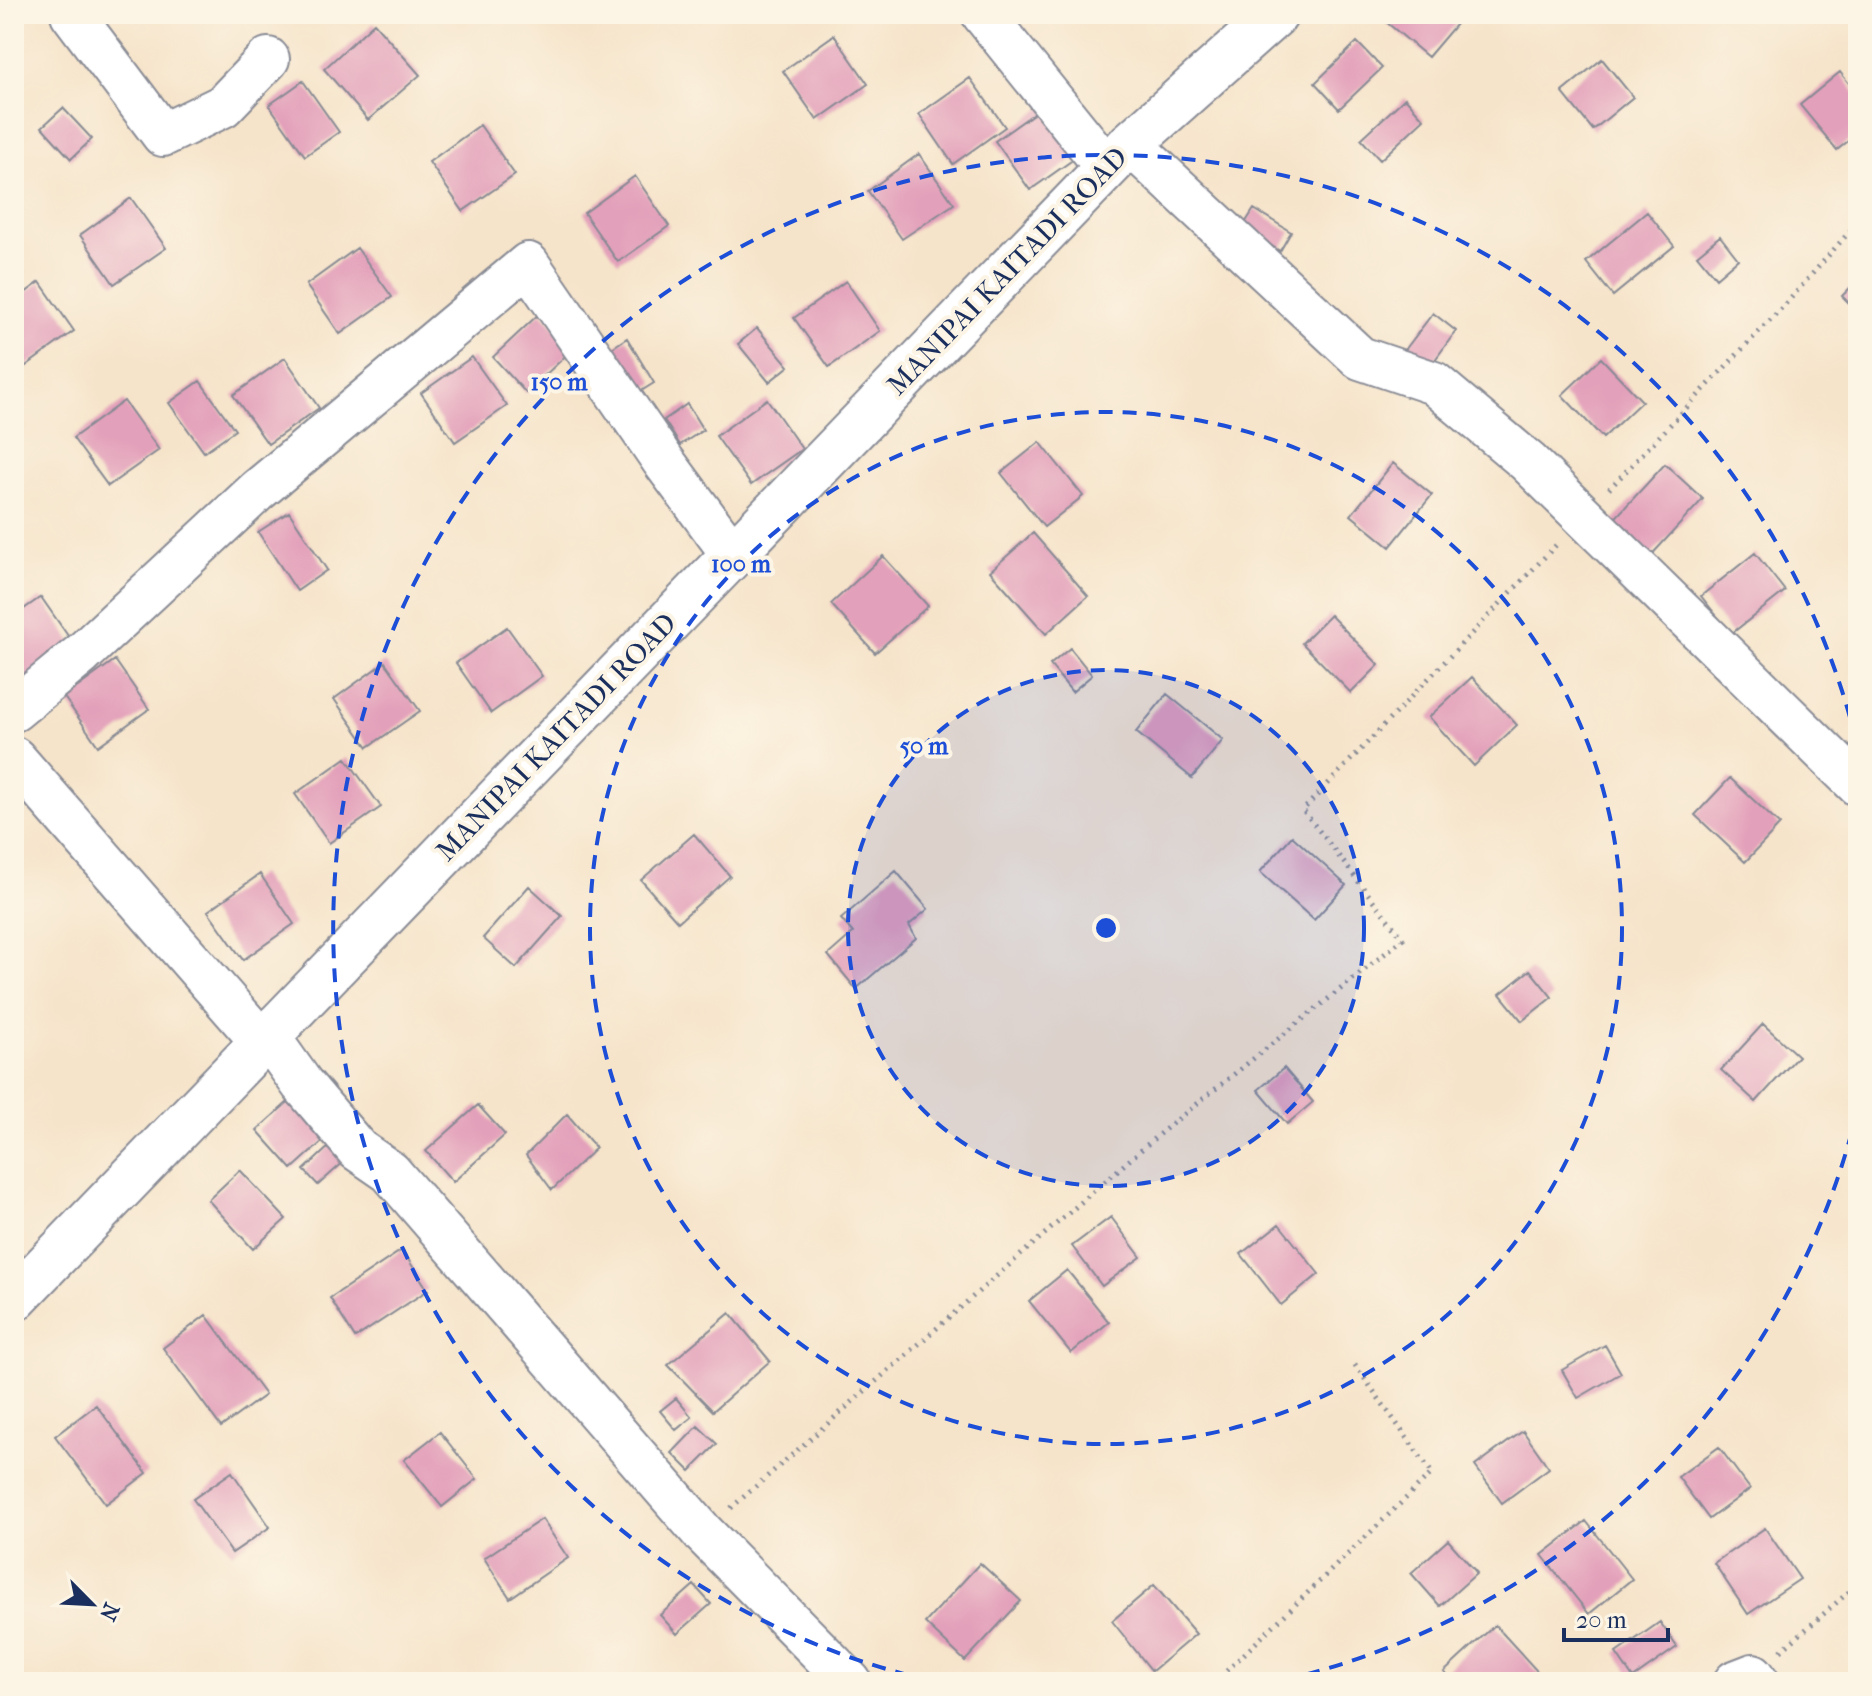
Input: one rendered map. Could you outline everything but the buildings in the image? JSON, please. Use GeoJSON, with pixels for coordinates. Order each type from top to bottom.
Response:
{"type":"FeatureCollection","features":[{"type":"Feature","properties":{"kind":"main road","name":"MANIPAI KAITADI ROAD"},"geometry":{"type":"LineString","coordinates":[[14,1299],[1118,156],[1276,14]]}},
{"type":"Feature","properties":{"kind":"street"},"geometry":{"type":"LineString","coordinates":[[72,14],[163,135],[223,106],[268,59]]}},
{"type":"Feature","properties":{"kind":"street"},"geometry":{"type":"LineString","coordinates":[[983,14],[1118,156],[1360,358],[1434,383],[1528,462],[1858,785]]}},
{"type":"Feature","properties":{"kind":"street"},"geometry":{"type":"LineString","coordinates":[[14,710],[82,654],[257,491],[528,264],[664,462],[733,555]]}},
{"type":"Feature","properties":{"kind":"street"},"geometry":{"type":"LineString","coordinates":[[14,758],[265,1039],[358,1150],[390,1172],[703,1533],[850,1682]]}},
{"type":"Feature","properties":{"kind":"path"},"geometry":{"type":"LineString","coordinates":[[703,1533],[1158,1135],[1403,939],[1303,810],[1791,298],[1858,222]]}},
{"type":"Feature","properties":{"kind":"path"},"geometry":{"type":"LineString","coordinates":[[1215,1682],[1432,1473],[1352,1361]]}},
{"type":"Feature","properties":{"kind":"path"},"geometry":{"type":"LineString","coordinates":[[1749,1680],[1858,1584]]}}]}
